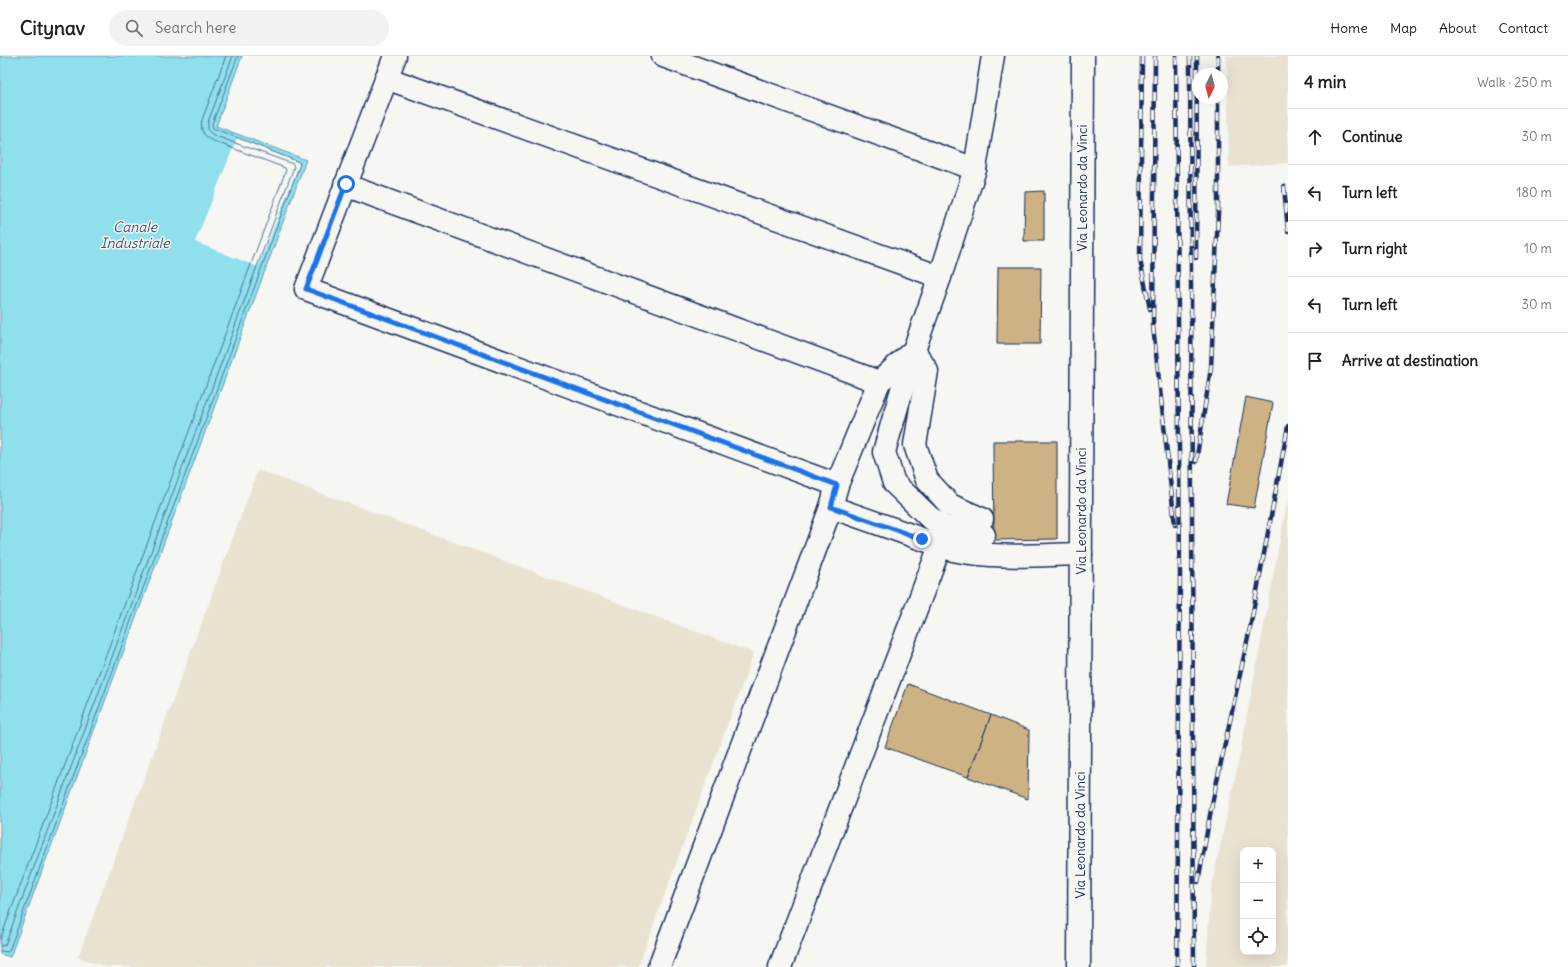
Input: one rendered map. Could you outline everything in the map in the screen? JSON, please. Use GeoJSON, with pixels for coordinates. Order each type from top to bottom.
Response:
{"type":"FeatureCollection","features":[{"type":"Feature","properties":{"kind":"street"},"geometry":{"type":"LineString","coordinates":[[394,56],[306,289],[837,485]]}},
{"type":"Feature","properties":{"kind":"street"},"geometry":{"type":"LineString","coordinates":[[663,56],[975,169]]}},
{"type":"Feature","properties":{"kind":"street"},"geometry":{"type":"LineString","coordinates":[[993,56],[975,169],[940,277],[914,350],[884,452],[894,483],[929,517],[953,550],[1001,557],[1081,554]]}},
{"type":"Feature","properties":{"kind":"street","name":"Via Leonardo da Vinci"},"geometry":{"type":"LineString","coordinates":[[1079,967],[1083,56]]}},
{"type":"Feature","properties":{"kind":"street"},"geometry":{"type":"LineString","coordinates":[[386,78],[940,277]]}},
{"type":"Feature","properties":{"kind":"street"},"geometry":{"type":"LineString","coordinates":[[346,184],[879,382]]}},
{"type":"Feature","properties":{"kind":"street"},"geometry":{"type":"LineString","coordinates":[[659,967],[831,507],[837,485],[879,382],[914,350]]}},
{"type":"Feature","properties":{"kind":"street"},"geometry":{"type":"LineString","coordinates":[[831,507],[943,536],[983,527],[950,505],[927,480],[915,445],[927,371],[914,350]]}},
{"type":"Feature","properties":{"kind":"street"},"geometry":{"type":"LineString","coordinates":[[780,967],[943,536]]}},
{"type":"Feature","properties":{"kind":"shaded area"},"geometry":{"type":"Polygon","coordinates":[[[1227,56],[1288,56],[1288,163],[1229,167],[1227,56]]]}},
{"type":"Feature","properties":{"kind":"shaded area"},"geometry":{"type":"Polygon","coordinates":[[[258,470],[754,653],[638,967],[106,967],[78,957],[258,470]]]}},
{"type":"Feature","properties":{"kind":"shaded area"},"geometry":{"type":"Polygon","coordinates":[[[1288,497],[1288,967],[1206,967],[1211,888],[1238,764],[1288,497]]]}},
{"type":"Feature","properties":{"kind":"water","name":"Canale Industriale"},"geometry":{"type":"Polygon","coordinates":[[[0,56],[242,56],[216,126],[306,160],[10,957],[0,954],[0,56]]]}},
{"type":"Feature","properties":{"kind":"pier"},"geometry":{"type":"Polygon","coordinates":[[[237,138],[300,163],[258,267],[195,242],[237,138]]]}},
{"type":"Feature","properties":{"kind":"building"},"geometry":{"type":"Polygon","coordinates":[[[1044,191],[1044,241],[1024,241],[1025,192],[1044,191]]]}},
{"type":"Feature","properties":{"kind":"building"},"geometry":{"type":"Polygon","coordinates":[[[998,267],[1041,267],[1040,344],[997,344],[998,267]]]}},
{"type":"Feature","properties":{"kind":"building"},"geometry":{"type":"Polygon","coordinates":[[[1246,397],[1273,403],[1254,508],[1226,504],[1246,397]]]}},
{"type":"Feature","properties":{"kind":"building"},"geometry":{"type":"Polygon","coordinates":[[[993,441],[1057,441],[1057,539],[994,540],[993,441]]]}},
{"type":"Feature","properties":{"kind":"building"},"geometry":{"type":"Polygon","coordinates":[[[908,684],[991,715],[968,777],[885,747],[908,684]]]}},
{"type":"Feature","properties":{"kind":"building"},"geometry":{"type":"Polygon","coordinates":[[[991,715],[1029,730],[1028,799],[968,777],[991,715]]]}},
{"type":"Feature","properties":{"kind":"railway"},"geometry":{"type":"LineString","coordinates":[[1142,56],[1140,260],[1150,309]]}},
{"type":"Feature","properties":{"kind":"railway"},"geometry":{"type":"LineString","coordinates":[[1155,56],[1153,326],[1175,525]]}},
{"type":"Feature","properties":{"kind":"railway"},"geometry":{"type":"LineString","coordinates":[[1176,56],[1180,574],[1177,967]]}},
{"type":"Feature","properties":{"kind":"railway"},"geometry":{"type":"LineString","coordinates":[[1190,56],[1194,967]]}},
{"type":"Feature","properties":{"kind":"railway"},"geometry":{"type":"LineString","coordinates":[[1196,258],[1197,56]]}},
{"type":"Feature","properties":{"kind":"railway"},"geometry":{"type":"LineString","coordinates":[[1218,56],[1218,68]]}},
{"type":"Feature","properties":{"kind":"railway"},"geometry":{"type":"LineString","coordinates":[[1196,462],[1211,368],[1218,213],[1218,104]]}},
{"type":"Feature","properties":{"kind":"railway"},"geometry":{"type":"LineString","coordinates":[[1284,186],[1288,231]]}},
{"type":"Feature","properties":{"kind":"railway"},"geometry":{"type":"LineString","coordinates":[[1198,882],[1212,804],[1250,628],[1288,426]]}},
{"type":"Feature","properties":{"kind":"route"},"geometry":{"type":"LineString","coordinates":[[346,184],[306,289],[837,485],[831,507],[922,539]]}}]}
